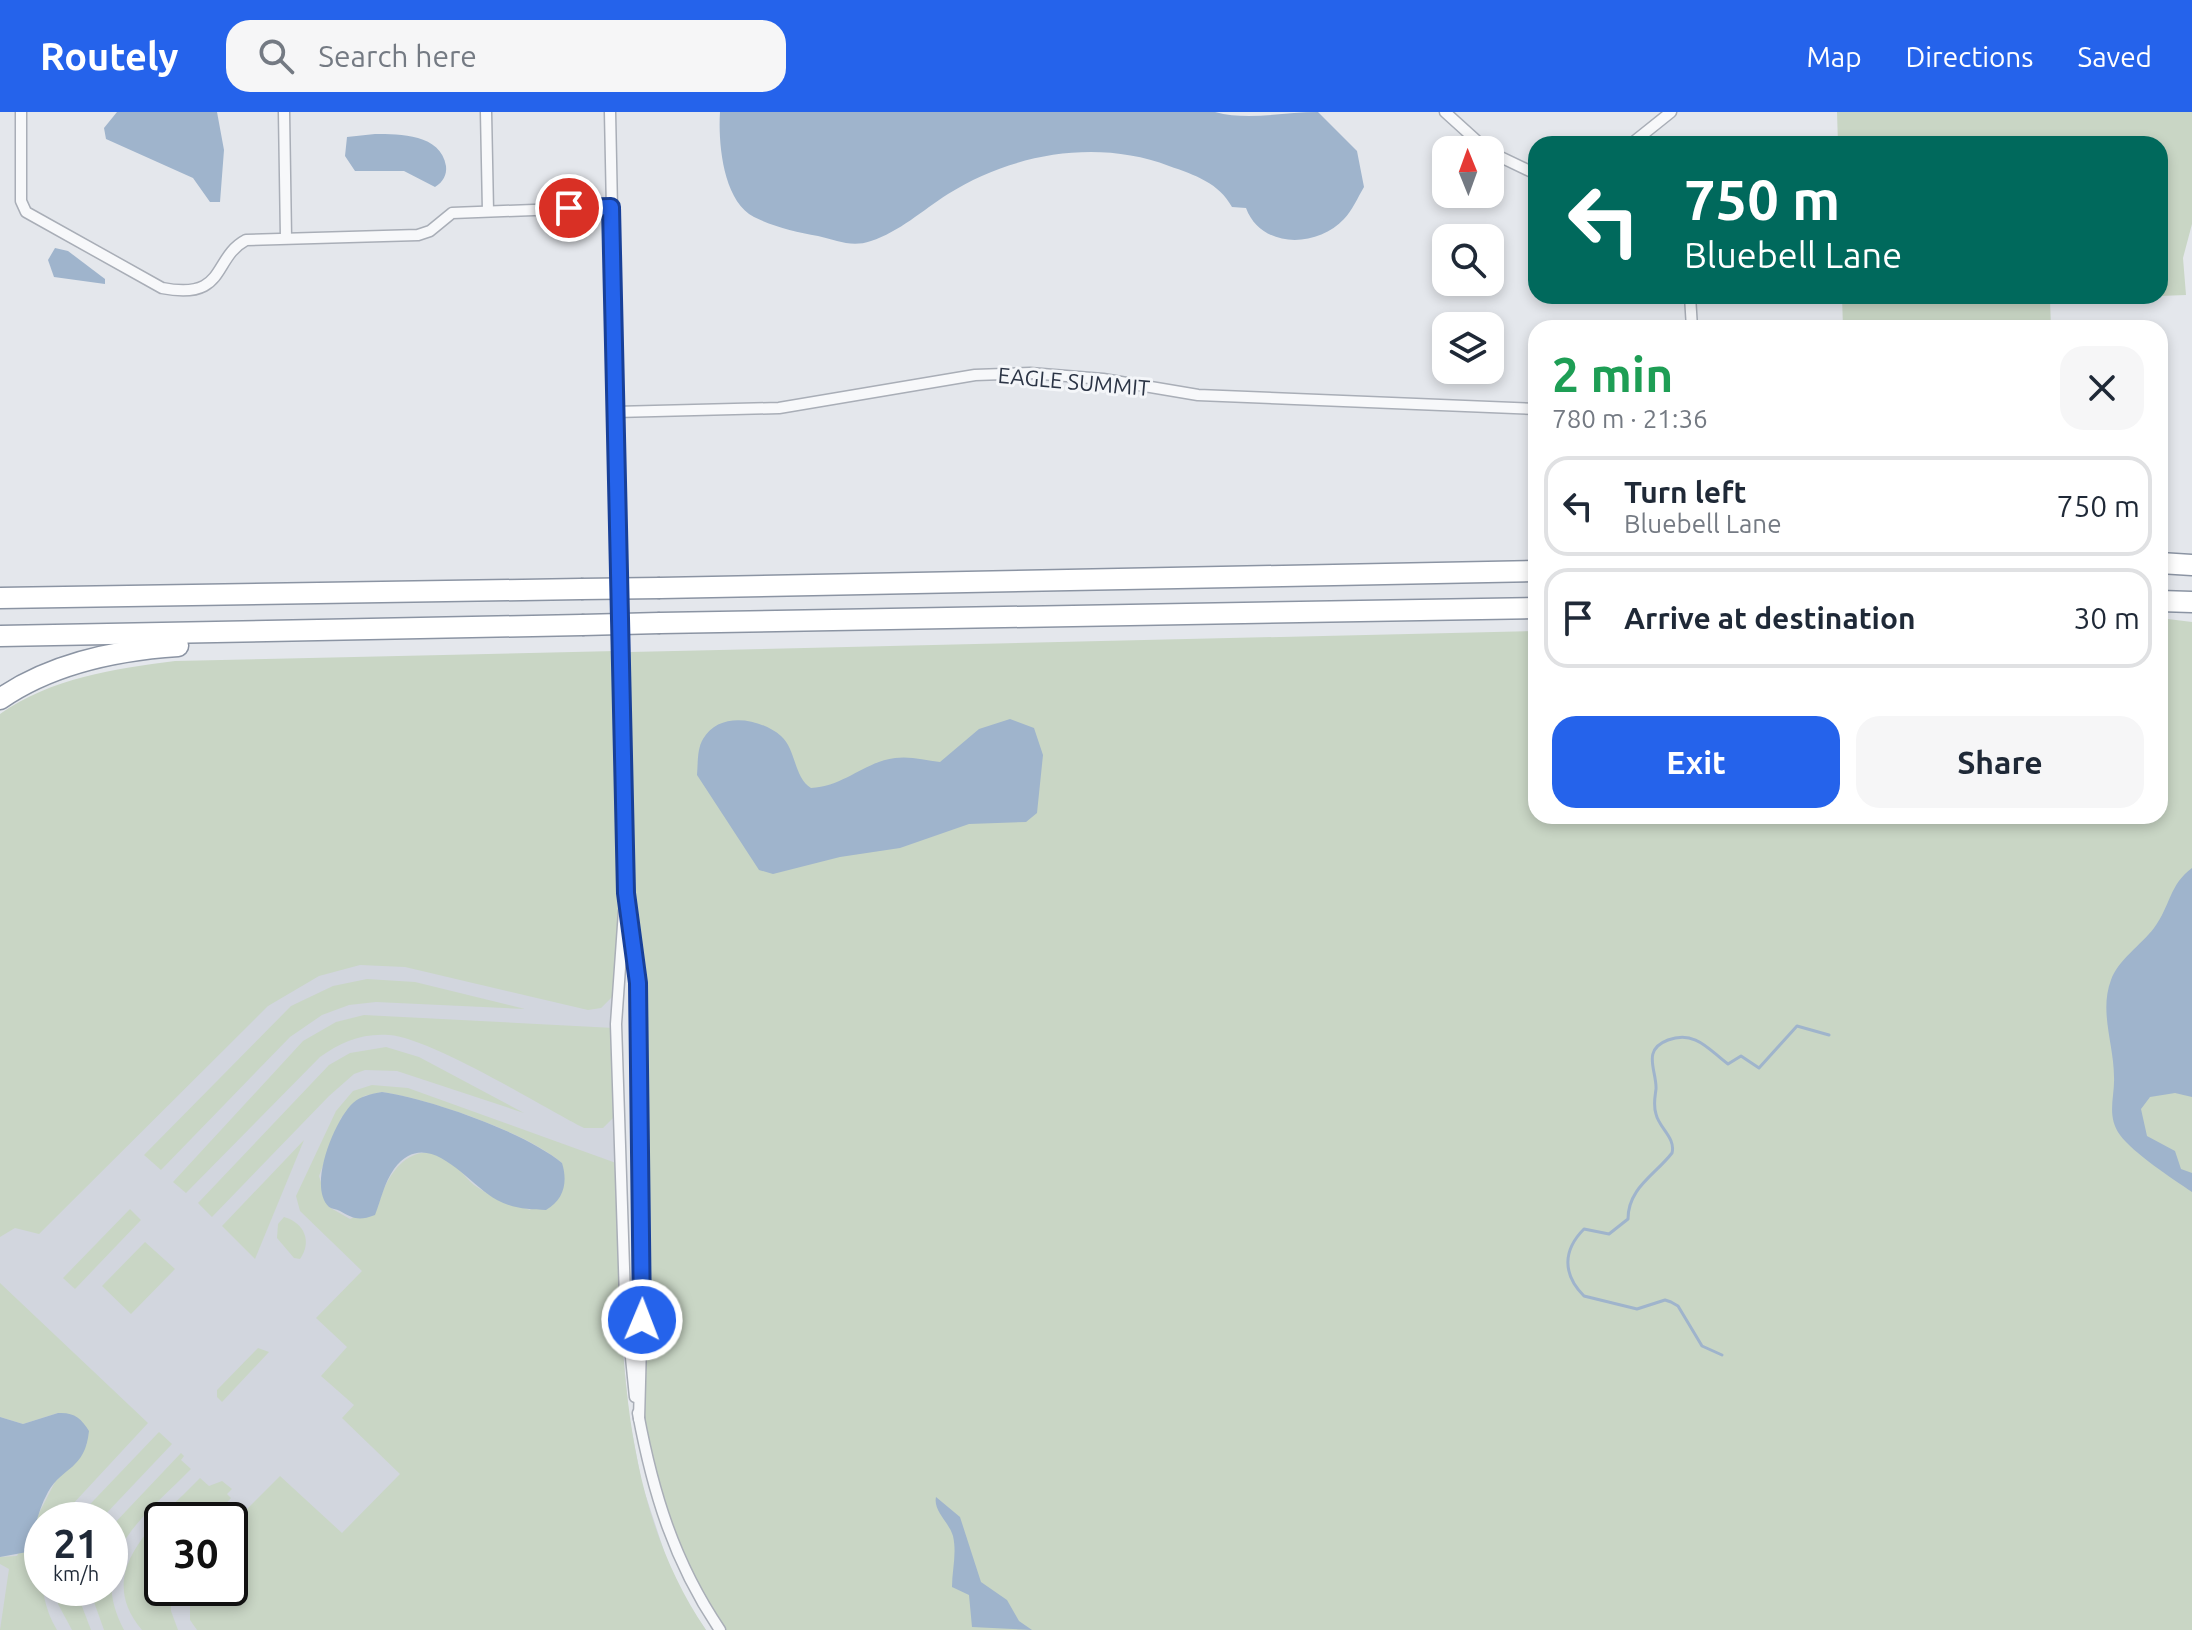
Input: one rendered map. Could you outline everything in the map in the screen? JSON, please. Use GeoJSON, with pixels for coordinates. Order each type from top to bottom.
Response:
{"type":"FeatureCollection","features":[{"type":"Feature","properties":{"kind":"highway"},"geometry":{"type":"LineString","coordinates":[[2168,564],[2192,565]]}},
{"type":"Feature","properties":{"kind":"highway"},"geometry":{"type":"LineString","coordinates":[[0,598],[1528,571]]}},
{"type":"Feature","properties":{"kind":"highway"},"geometry":{"type":"LineString","coordinates":[[2168,601],[2192,602]]}},
{"type":"Feature","properties":{"kind":"highway"},"geometry":{"type":"LineString","coordinates":[[0,636],[1528,608]]}},
{"type":"Feature","properties":{"kind":"highway"},"geometry":{"type":"LineString","coordinates":[[0,699],[71,665],[114,654],[196,645],[322,640],[338,630]]}},
{"type":"Feature","properties":{"kind":"street"},"geometry":{"type":"LineString","coordinates":[[21,112],[21,201],[26,212],[162,288],[193,289],[220,273],[242,242],[418,235],[430,231],[452,213],[611,207]]}},
{"type":"Feature","properties":{"kind":"street"},"geometry":{"type":"LineString","coordinates":[[284,112],[286,238]]}},
{"type":"Feature","properties":{"kind":"street"},"geometry":{"type":"LineString","coordinates":[[486,112],[488,211]]}},
{"type":"Feature","properties":{"kind":"street"},"geometry":{"type":"LineString","coordinates":[[610,112],[626,893],[616,1024],[625,1298],[645,1457],[670,1540],[693,1591],[720,1630]]}},
{"type":"Feature","properties":{"kind":"street"},"geometry":{"type":"LineString","coordinates":[[1445,112],[1471,136]]}},
{"type":"Feature","properties":{"kind":"street"},"geometry":{"type":"LineString","coordinates":[[1641,136],[1671,112]]}},
{"type":"Feature","properties":{"kind":"street"},"geometry":{"type":"LineString","coordinates":[[1504,159],[1528,170]]}},
{"type":"Feature","properties":{"kind":"street","name":"EAGLE SUMMIT"},"geometry":{"type":"LineString","coordinates":[[615,412],[779,408],[975,375],[1030,373],[1103,379],[1198,395],[1528,409]]}},
{"type":"Feature","properties":{"kind":"street"},"geometry":{"type":"LineString","coordinates":[[626,893],[638,983],[643,1291],[639,1419]]}},
{"type":"Feature","properties":{"kind":"shaded area"},"geometry":{"type":"Polygon","coordinates":[[[616,651],[620,875],[614,985],[619,1304],[629,1416],[642,1484],[667,1560],[687,1602],[706,1630],[0,1630],[0,723],[616,651]]]}},
{"type":"Feature","properties":{"kind":"green space"},"geometry":{"type":"Polygon","coordinates":[[[1837,112],[2192,112],[2192,224],[2183,258],[2186,295],[2168,296],[2168,136],[1838,136],[1837,112]]]}},
{"type":"Feature","properties":{"kind":"green space"},"geometry":{"type":"Polygon","coordinates":[[[1842,304],[2050,304],[2051,320],[1843,320],[1842,304]]]}},
{"type":"Feature","properties":{"kind":"green space"},"geometry":{"type":"Polygon","coordinates":[[[2168,619],[2192,622],[2192,1630],[720,1630],[681,1565],[639,1419],[641,1169],[626,893],[630,652],[1528,631],[1528,824],[2168,824],[2168,619]]]}},
{"type":"Feature","properties":{"kind":"green space"},"geometry":{"type":"Polygon","coordinates":[[[616,651],[620,875],[614,995],[601,1008],[588,1010],[405,967],[360,965],[319,976],[268,1006],[39,1234],[15,1228],[0,1237],[0,714],[40,692],[84,677],[175,661],[616,651]]]}},
{"type":"Feature","properties":{"kind":"green space"},"geometry":{"type":"Polygon","coordinates":[[[367,979],[415,982],[525,1009],[376,1002],[349,1005],[322,1015],[290,1037],[161,1170],[144,1155],[291,1006],[333,986],[367,979]]]}},
{"type":"Feature","properties":{"kind":"green space"},"geometry":{"type":"Polygon","coordinates":[[[364,1015],[614,1028],[616,1115],[603,1128],[584,1128],[486,1074],[431,1048],[408,1039],[370,1035],[344,1043],[320,1057],[186,1193],[173,1182],[303,1041],[336,1022],[364,1015]]]}},
{"type":"Feature","properties":{"kind":"green space"},"geometry":{"type":"Polygon","coordinates":[[[386,1047],[419,1057],[524,1113],[397,1071],[365,1070],[354,1074],[329,1096],[212,1217],[198,1203],[329,1065],[350,1053],[386,1047]]]}},
{"type":"Feature","properties":{"kind":"green space"},"geometry":{"type":"Polygon","coordinates":[[[372,1085],[408,1088],[616,1163],[623,1345],[628,1405],[638,1464],[654,1522],[676,1577],[706,1630],[197,1630],[190,1620],[190,1606],[248,1606],[248,1508],[280,1476],[342,1533],[400,1474],[342,1418],[354,1405],[321,1376],[347,1347],[316,1318],[362,1271],[300,1211],[296,1196],[336,1111],[353,1091],[372,1085]],[[382,1092],[364,1096],[341,1118],[319,1176],[329,1207],[350,1219],[378,1207],[387,1183],[401,1163],[422,1153],[434,1153],[447,1158],[481,1190],[530,1210],[562,1163],[525,1140],[450,1109],[382,1092]]]}},
{"type":"Feature","properties":{"kind":"green space"},"geometry":{"type":"Polygon","coordinates":[[[304,1140],[255,1259],[222,1226],[304,1140]]]}},
{"type":"Feature","properties":{"kind":"green space"},"geometry":{"type":"Polygon","coordinates":[[[130,1209],[141,1220],[75,1289],[63,1278],[130,1209]]]}},
{"type":"Feature","properties":{"kind":"green space"},"geometry":{"type":"Polygon","coordinates":[[[284,1217],[297,1224],[304,1234],[306,1246],[300,1259],[294,1258],[277,1238],[278,1224],[284,1217]]]}},
{"type":"Feature","properties":{"kind":"green space"},"geometry":{"type":"Polygon","coordinates":[[[145,1242],[175,1269],[131,1314],[102,1286],[145,1242]]]}},
{"type":"Feature","properties":{"kind":"green space"},"geometry":{"type":"Polygon","coordinates":[[[0,1283],[148,1423],[75,1502],[45,1502],[55,1482],[87,1444],[58,1413],[23,1424],[0,1417],[0,1283]]]}},
{"type":"Feature","properties":{"kind":"green space"},"geometry":{"type":"Polygon","coordinates":[[[258,1348],[269,1352],[222,1402],[217,1397],[217,1390],[258,1348]]]}},
{"type":"Feature","properties":{"kind":"green space"},"geometry":{"type":"Polygon","coordinates":[[[159,1432],[172,1444],[117,1502],[92,1502],[159,1432]]]}},
{"type":"Feature","properties":{"kind":"green space"},"geometry":{"type":"Polygon","coordinates":[[[181,1453],[184,1456],[181,1460],[191,1469],[157,1502],[144,1502],[144,1516],[128,1536],[128,1509],[181,1453]]]}},
{"type":"Feature","properties":{"kind":"green space"},"geometry":{"type":"Polygon","coordinates":[[[200,1478],[209,1486],[222,1481],[232,1489],[227,1494],[231,1498],[227,1502],[175,1502],[200,1478]]]}},
{"type":"Feature","properties":{"kind":"green space"},"geometry":{"type":"Polygon","coordinates":[[[144,1537],[144,1606],[171,1606],[178,1630],[142,1630],[128,1608],[128,1564],[144,1537]]]}},
{"type":"Feature","properties":{"kind":"green space"},"geometry":{"type":"Polygon","coordinates":[[[24,1542],[24,1606],[47,1606],[57,1630],[0,1630],[9,1569],[0,1564],[0,1557],[17,1556],[24,1542]]]}},
{"type":"Feature","properties":{"kind":"green space"},"geometry":{"type":"Polygon","coordinates":[[[59,1606],[82,1606],[91,1630],[72,1630],[59,1606]]]}},
{"type":"Feature","properties":{"kind":"green space"},"geometry":{"type":"Polygon","coordinates":[[[95,1606],[115,1606],[124,1630],[104,1630],[95,1606]]]}},
{"type":"Feature","properties":{"kind":"water"},"geometry":{"type":"Polygon","coordinates":[[[117,112],[217,112],[224,150],[220,202],[210,202],[193,178],[106,139],[104,128],[117,112]]]}},
{"type":"Feature","properties":{"kind":"water"},"geometry":{"type":"Polygon","coordinates":[[[720,112],[1215,112],[1253,116],[1318,112],[1357,151],[1364,187],[1347,216],[1333,229],[1305,239],[1290,240],[1264,231],[1253,221],[1246,208],[1232,207],[1213,186],[1179,169],[1114,153],[1056,154],[1028,160],[973,180],[891,232],[871,241],[850,244],[777,226],[754,217],[744,209],[735,198],[725,170],[720,112]]]}},
{"type":"Feature","properties":{"kind":"water"},"geometry":{"type":"Polygon","coordinates":[[[396,134],[428,142],[443,155],[446,172],[442,181],[435,187],[404,171],[355,171],[345,156],[347,137],[396,134]]]}},
{"type":"Feature","properties":{"kind":"water"},"geometry":{"type":"Polygon","coordinates":[[[55,248],[68,251],[105,279],[105,284],[54,277],[48,260],[55,248]]]}},
{"type":"Feature","properties":{"kind":"water"},"geometry":{"type":"Polygon","coordinates":[[[1010,719],[1034,728],[1043,755],[1037,813],[1026,822],[969,824],[900,848],[840,857],[773,874],[759,870],[697,775],[703,739],[710,730],[729,721],[762,725],[781,736],[790,748],[801,777],[811,788],[834,783],[884,760],[912,758],[940,762],[979,729],[1010,719]]]}},
{"type":"Feature","properties":{"kind":"water"},"geometry":{"type":"Polygon","coordinates":[[[2192,868],[2192,1097],[2175,1093],[2150,1097],[2141,1109],[2147,1136],[2175,1151],[2181,1169],[2192,1173],[2192,1192],[2134,1150],[2116,1128],[2112,1113],[2113,1065],[2106,1004],[2114,973],[2160,920],[2174,888],[2192,868]]]}},
{"type":"Feature","properties":{"kind":"water"},"geometry":{"type":"Polygon","coordinates":[[[382,1092],[476,1118],[546,1151],[562,1163],[565,1177],[561,1196],[546,1210],[508,1205],[485,1192],[447,1162],[434,1155],[420,1153],[407,1157],[394,1169],[375,1215],[357,1218],[329,1207],[321,1185],[322,1170],[332,1138],[353,1103],[382,1092]]]}},
{"type":"Feature","properties":{"kind":"water"},"geometry":{"type":"Polygon","coordinates":[[[58,1413],[68,1414],[76,1417],[89,1431],[87,1444],[78,1461],[54,1484],[43,1502],[24,1502],[24,1553],[0,1557],[0,1417],[23,1424],[58,1413]]]}},
{"type":"Feature","properties":{"kind":"water"},"geometry":{"type":"Polygon","coordinates":[[[936,1497],[960,1517],[981,1582],[1007,1600],[1019,1621],[1032,1630],[972,1627],[969,1595],[952,1587],[953,1536],[937,1507],[936,1497]]]}},
{"type":"Feature","properties":{"kind":"waterway"},"geometry":{"type":"LineString","coordinates":[[1722,1355],[1702,1346],[1678,1306],[1671,1302],[1665,1300],[1637,1309],[1584,1296],[1569,1271],[1572,1245],[1584,1229],[1609,1234],[1628,1219],[1637,1190],[1672,1153],[1672,1143],[1658,1119],[1655,1107],[1656,1082],[1652,1062],[1655,1049],[1660,1044],[1687,1038],[1701,1043],[1728,1064],[1741,1056],[1759,1068],[1797,1026],[1829,1035]]}},
{"type":"Feature","properties":{"kind":"route"},"geometry":{"type":"LineString","coordinates":[[569,208],[611,207],[626,893],[638,983],[642,1320]]}}]}
